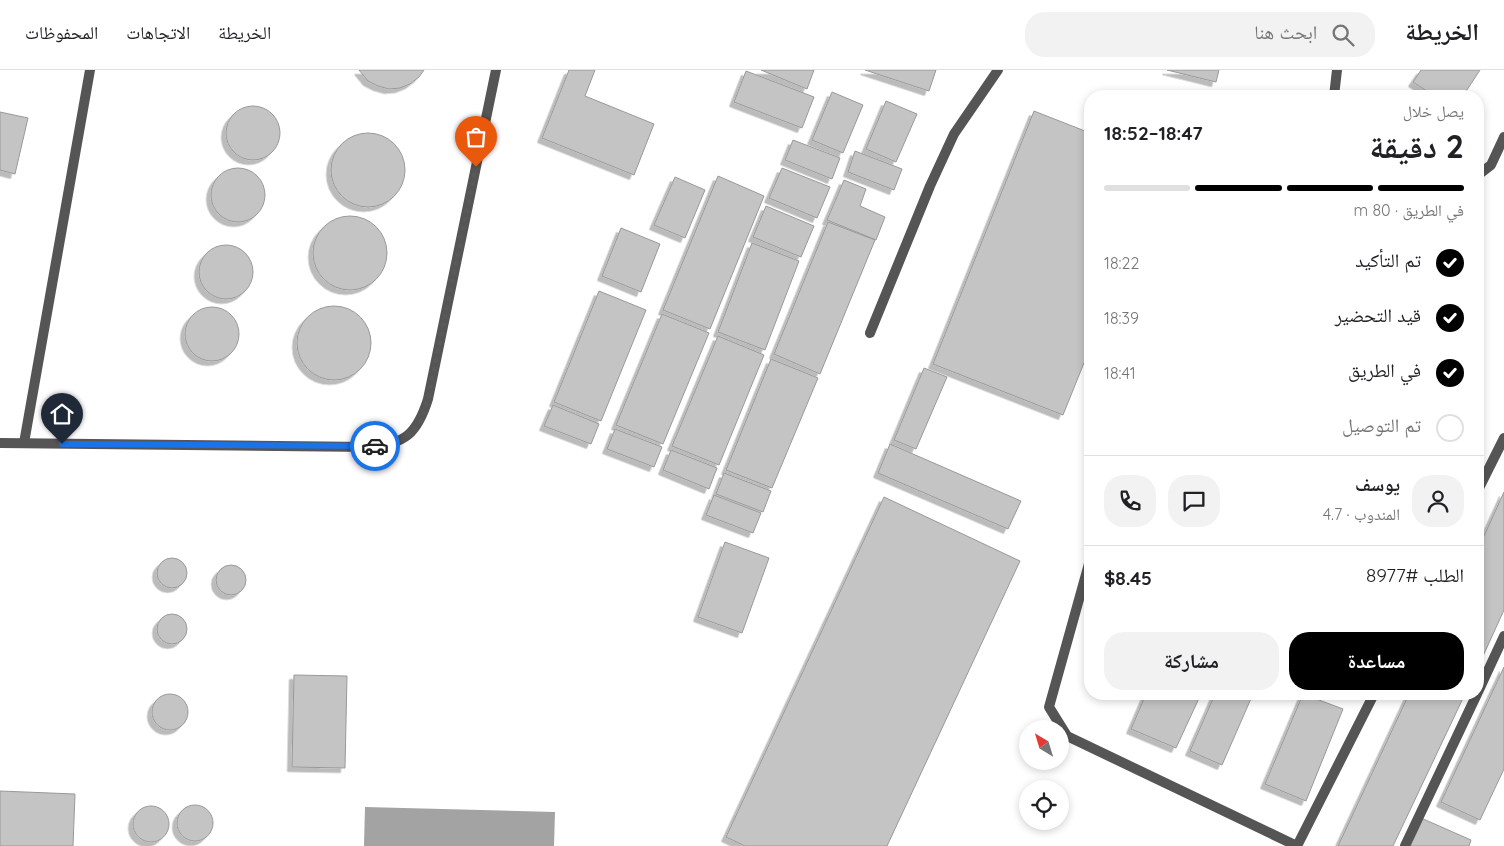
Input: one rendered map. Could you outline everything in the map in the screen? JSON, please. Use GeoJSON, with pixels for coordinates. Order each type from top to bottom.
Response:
{"type":"FeatureCollection","features":[{"type":"Feature","properties":{"kind":"lane"},"geometry":{"type":"LineString","coordinates":[[24,444],[90,70]]}},
{"type":"Feature","properties":{"kind":"lane"},"geometry":{"type":"LineString","coordinates":[[0,443],[368,447],[390,445],[408,435],[422,419],[428,399],[496,70]]}},
{"type":"Feature","properties":{"kind":"lane"},"geometry":{"type":"LineString","coordinates":[[870,333],[930,186],[954,134],[998,70]]}},
{"type":"Feature","properties":{"kind":"lane"},"geometry":{"type":"LineString","coordinates":[[1335,90],[1337,70]]}},
{"type":"Feature","properties":{"kind":"lane"},"geometry":{"type":"LineString","coordinates":[[1484,170],[1491,165],[1504,137]]}},
{"type":"Feature","properties":{"kind":"lane"},"geometry":{"type":"LineString","coordinates":[[1484,478],[1504,438]]}},
{"type":"Feature","properties":{"kind":"lane"},"geometry":{"type":"LineString","coordinates":[[1084,581],[1049,706],[1067,736],[1297,846],[1371,700]]}},
{"type":"Feature","properties":{"kind":"lane"},"geometry":{"type":"LineString","coordinates":[[1484,678],[1504,636]]}},
{"type":"Feature","properties":{"kind":"lane"},"geometry":{"type":"LineString","coordinates":[[1405,846],[1474,700]]}},
{"type":"Feature","properties":{"kind":"shaded area"},"geometry":{"type":"Polygon","coordinates":[[[365,807],[555,812],[554,846],[364,846],[365,807]]]}},
{"type":"Feature","properties":{"kind":"building"},"geometry":{"type":"Polygon","coordinates":[[[359,70],[424,70],[410,84],[400,88],[389,89],[368,81],[359,70]]]}},
{"type":"Feature","properties":{"kind":"building"},"geometry":{"type":"Polygon","coordinates":[[[569,70],[595,70],[585,96],[654,124],[634,175],[542,138],[569,70]]]}},
{"type":"Feature","properties":{"kind":"building"},"geometry":{"type":"Polygon","coordinates":[[[761,70],[814,70],[807,89],[761,70]]]}},
{"type":"Feature","properties":{"kind":"building"},"geometry":{"type":"Polygon","coordinates":[[[865,70],[936,70],[929,91],[865,70]]]}},
{"type":"Feature","properties":{"kind":"building"},"geometry":{"type":"Polygon","coordinates":[[[1167,70],[1219,70],[1216,82],[1167,70]]]}},
{"type":"Feature","properties":{"kind":"building"},"geometry":{"type":"Polygon","coordinates":[[[1421,70],[1480,70],[1467,90],[1425,90],[1413,82],[1421,70]]]}},
{"type":"Feature","properties":{"kind":"building"},"geometry":{"type":"Polygon","coordinates":[[[746,71],[814,97],[802,128],[734,102],[746,71]]]}},
{"type":"Feature","properties":{"kind":"building"},"geometry":{"type":"Polygon","coordinates":[[[832,92],[863,105],[843,153],[812,140],[832,92]]]}},
{"type":"Feature","properties":{"kind":"building"},"geometry":{"type":"Polygon","coordinates":[[[886,101],[917,114],[896,162],[866,149],[886,101]]]}},
{"type":"Feature","properties":{"kind":"building"},"geometry":{"type":"Polygon","coordinates":[[[248,106],[258,106],[268,110],[276,118],[280,133],[276,148],[268,156],[258,160],[248,160],[238,156],[230,148],[226,138],[226,128],[230,118],[238,110],[248,106]]]}},
{"type":"Feature","properties":{"kind":"building"},"geometry":{"type":"Polygon","coordinates":[[[1034,111],[1084,131],[1084,363],[1063,415],[933,364],[1034,111]]]}},
{"type":"Feature","properties":{"kind":"building"},"geometry":{"type":"Polygon","coordinates":[[[0,112],[28,118],[15,174],[0,170],[0,112]]]}},
{"type":"Feature","properties":{"kind":"building"},"geometry":{"type":"Polygon","coordinates":[[[368,133],[389,139],[399,149],[405,170],[399,191],[389,201],[368,207],[347,201],[337,191],[331,170],[337,149],[347,139],[368,133]]]}},
{"type":"Feature","properties":{"kind":"building"},"geometry":{"type":"Polygon","coordinates":[[[793,140],[840,158],[832,179],[785,160],[793,140]]]}},
{"type":"Feature","properties":{"kind":"building"},"geometry":{"type":"Polygon","coordinates":[[[855,151],[902,169],[894,190],[848,172],[855,151]]]}},
{"type":"Feature","properties":{"kind":"building"},"geometry":{"type":"Polygon","coordinates":[[[233,168],[243,168],[253,172],[261,180],[265,195],[261,210],[253,218],[243,222],[233,222],[223,218],[215,210],[211,200],[211,190],[215,180],[223,172],[233,168]]]}},
{"type":"Feature","properties":{"kind":"building"},"geometry":{"type":"Polygon","coordinates":[[[782,168],[830,187],[817,218],[769,198],[782,168]]]}},
{"type":"Feature","properties":{"kind":"building"},"geometry":{"type":"Polygon","coordinates":[[[718,176],[764,196],[710,329],[663,310],[718,176]]]}},
{"type":"Feature","properties":{"kind":"building"},"geometry":{"type":"Polygon","coordinates":[[[675,177],[705,190],[685,238],[654,225],[675,177]]]}},
{"type":"Feature","properties":{"kind":"building"},"geometry":{"type":"Polygon","coordinates":[[[844,180],[866,189],[860,206],[885,217],[876,240],[827,220],[844,180]]]}},
{"type":"Feature","properties":{"kind":"building"},"geometry":{"type":"Polygon","coordinates":[[[766,206],[814,226],[801,257],[753,237],[766,206]]]}},
{"type":"Feature","properties":{"kind":"building"},"geometry":{"type":"Polygon","coordinates":[[[350,216],[371,222],[381,232],[387,253],[381,274],[371,284],[350,290],[329,284],[319,274],[313,253],[319,232],[329,222],[350,216]]]}},
{"type":"Feature","properties":{"kind":"building"},"geometry":{"type":"Polygon","coordinates":[[[828,222],[875,240],[820,374],[774,354],[828,222]]]}},
{"type":"Feature","properties":{"kind":"building"},"geometry":{"type":"Polygon","coordinates":[[[621,228],[660,244],[641,292],[602,276],[621,228]]]}},
{"type":"Feature","properties":{"kind":"building"},"geometry":{"type":"Polygon","coordinates":[[[752,243],[799,261],[765,350],[718,332],[752,243]]]}},
{"type":"Feature","properties":{"kind":"building"},"geometry":{"type":"Polygon","coordinates":[[[221,245],[231,245],[241,249],[249,257],[253,272],[249,287],[241,295],[231,299],[221,299],[211,295],[203,287],[199,277],[199,267],[203,257],[211,249],[221,245]]]}},
{"type":"Feature","properties":{"kind":"building"},"geometry":{"type":"Polygon","coordinates":[[[599,291],[646,310],[601,421],[554,402],[599,291]]]}},
{"type":"Feature","properties":{"kind":"building"},"geometry":{"type":"Polygon","coordinates":[[[334,306],[355,312],[365,322],[371,343],[365,364],[355,374],[334,380],[313,374],[303,364],[297,343],[303,322],[313,312],[334,306]]]}},
{"type":"Feature","properties":{"kind":"building"},"geometry":{"type":"Polygon","coordinates":[[[207,307],[217,307],[227,311],[235,319],[239,334],[235,349],[227,357],[217,361],[207,361],[197,357],[189,349],[185,339],[185,329],[189,319],[197,311],[207,307]]]}},
{"type":"Feature","properties":{"kind":"building"},"geometry":{"type":"Polygon","coordinates":[[[662,314],[709,333],[663,444],[616,425],[662,314]]]}},
{"type":"Feature","properties":{"kind":"building"},"geometry":{"type":"Polygon","coordinates":[[[718,336],[764,355],[719,465],[672,446],[718,336]]]}},
{"type":"Feature","properties":{"kind":"building"},"geometry":{"type":"Polygon","coordinates":[[[771,359],[818,378],[772,488],[726,470],[771,359]]]}},
{"type":"Feature","properties":{"kind":"building"},"geometry":{"type":"Polygon","coordinates":[[[924,368],[947,377],[916,449],[894,440],[924,368]]]}},
{"type":"Feature","properties":{"kind":"building"},"geometry":{"type":"Polygon","coordinates":[[[553,405],[599,424],[591,444],[544,426],[553,405]]]}},
{"type":"Feature","properties":{"kind":"building"},"geometry":{"type":"Polygon","coordinates":[[[615,429],[662,447],[654,467],[607,449],[615,429]]]}},
{"type":"Feature","properties":{"kind":"building"},"geometry":{"type":"Polygon","coordinates":[[[890,444],[1021,501],[1008,529],[878,473],[890,444]]]}},
{"type":"Feature","properties":{"kind":"building"},"geometry":{"type":"Polygon","coordinates":[[[671,450],[717,468],[709,489],[663,470],[671,450]]]}},
{"type":"Feature","properties":{"kind":"building"},"geometry":{"type":"Polygon","coordinates":[[[724,473],[771,491],[763,512],[716,494],[724,473]]]}},
{"type":"Feature","properties":{"kind":"building"},"geometry":{"type":"Polygon","coordinates":[[[1504,492],[1504,610],[1484,654],[1484,536],[1504,492]]]}},
{"type":"Feature","properties":{"kind":"building"},"geometry":{"type":"Polygon","coordinates":[[[714,495],[761,513],[753,533],[706,515],[714,495]]]}},
{"type":"Feature","properties":{"kind":"building"},"geometry":{"type":"Polygon","coordinates":[[[884,497],[1020,561],[887,846],[745,846],[726,837],[884,497]]]}},
{"type":"Feature","properties":{"kind":"building"},"geometry":{"type":"Polygon","coordinates":[[[725,542],[769,558],[742,633],[698,617],[725,542]]]}},
{"type":"Feature","properties":{"kind":"building"},"geometry":{"type":"Polygon","coordinates":[[[172,558],[183,562],[187,573],[183,584],[172,588],[161,584],[157,573],[161,562],[172,558]]]}},
{"type":"Feature","properties":{"kind":"building"},"geometry":{"type":"Polygon","coordinates":[[[231,565],[242,569],[246,580],[242,591],[231,595],[220,591],[216,580],[220,569],[231,565]]]}},
{"type":"Feature","properties":{"kind":"building"},"geometry":{"type":"Polygon","coordinates":[[[172,614],[183,618],[187,629],[183,640],[172,644],[161,640],[157,629],[161,618],[172,614]]]}},
{"type":"Feature","properties":{"kind":"building"},"geometry":{"type":"Polygon","coordinates":[[[1504,667],[1504,769],[1480,820],[1441,802],[1504,667]]]}},
{"type":"Feature","properties":{"kind":"building"},"geometry":{"type":"Polygon","coordinates":[[[294,675],[347,676],[345,768],[292,767],[294,675]]]}},
{"type":"Feature","properties":{"kind":"building"},"geometry":{"type":"Polygon","coordinates":[[[170,694],[177,695],[183,699],[187,705],[187,719],[183,725],[177,729],[170,730],[163,729],[157,725],[153,719],[152,712],[153,705],[157,699],[163,695],[170,694]]]}},
{"type":"Feature","properties":{"kind":"building"},"geometry":{"type":"Polygon","coordinates":[[[1143,700],[1198,700],[1176,748],[1131,729],[1143,700]]]}},
{"type":"Feature","properties":{"kind":"building"},"geometry":{"type":"Polygon","coordinates":[[[1212,700],[1250,700],[1222,765],[1190,751],[1212,700]]]}},
{"type":"Feature","properties":{"kind":"building"},"geometry":{"type":"Polygon","coordinates":[[[1300,700],[1319,700],[1343,709],[1306,801],[1265,784],[1300,700]]]}},
{"type":"Feature","properties":{"kind":"building"},"geometry":{"type":"Polygon","coordinates":[[[1406,700],[1462,700],[1393,846],[1338,846],[1406,700]]]}},
{"type":"Feature","properties":{"kind":"building"},"geometry":{"type":"Polygon","coordinates":[[[0,791],[75,794],[73,846],[0,846],[0,791]]]}},
{"type":"Feature","properties":{"kind":"building"},"geometry":{"type":"Polygon","coordinates":[[[195,805],[202,806],[208,810],[212,816],[212,830],[208,836],[202,840],[195,841],[188,840],[182,836],[178,830],[177,823],[178,816],[182,810],[188,806],[195,805]]]}},
{"type":"Feature","properties":{"kind":"building"},"geometry":{"type":"Polygon","coordinates":[[[151,806],[158,807],[164,811],[168,817],[168,831],[164,837],[158,841],[151,842],[144,841],[138,837],[134,831],[133,824],[134,817],[138,811],[144,807],[151,806]]]}},
{"type":"Feature","properties":{"kind":"building"},"geometry":{"type":"Polygon","coordinates":[[[1421,818],[1471,840],[1469,846],[1409,846],[1421,818]]]}},
{"type":"Feature","properties":{"kind":"way so far"},"geometry":{"type":"LineString","coordinates":[[375,446],[390,445],[408,435],[422,419],[428,399],[476,167]]}},
{"type":"Feature","properties":{"kind":"route"},"geometry":{"type":"LineString","coordinates":[[62,444],[375,446]]}}]}
